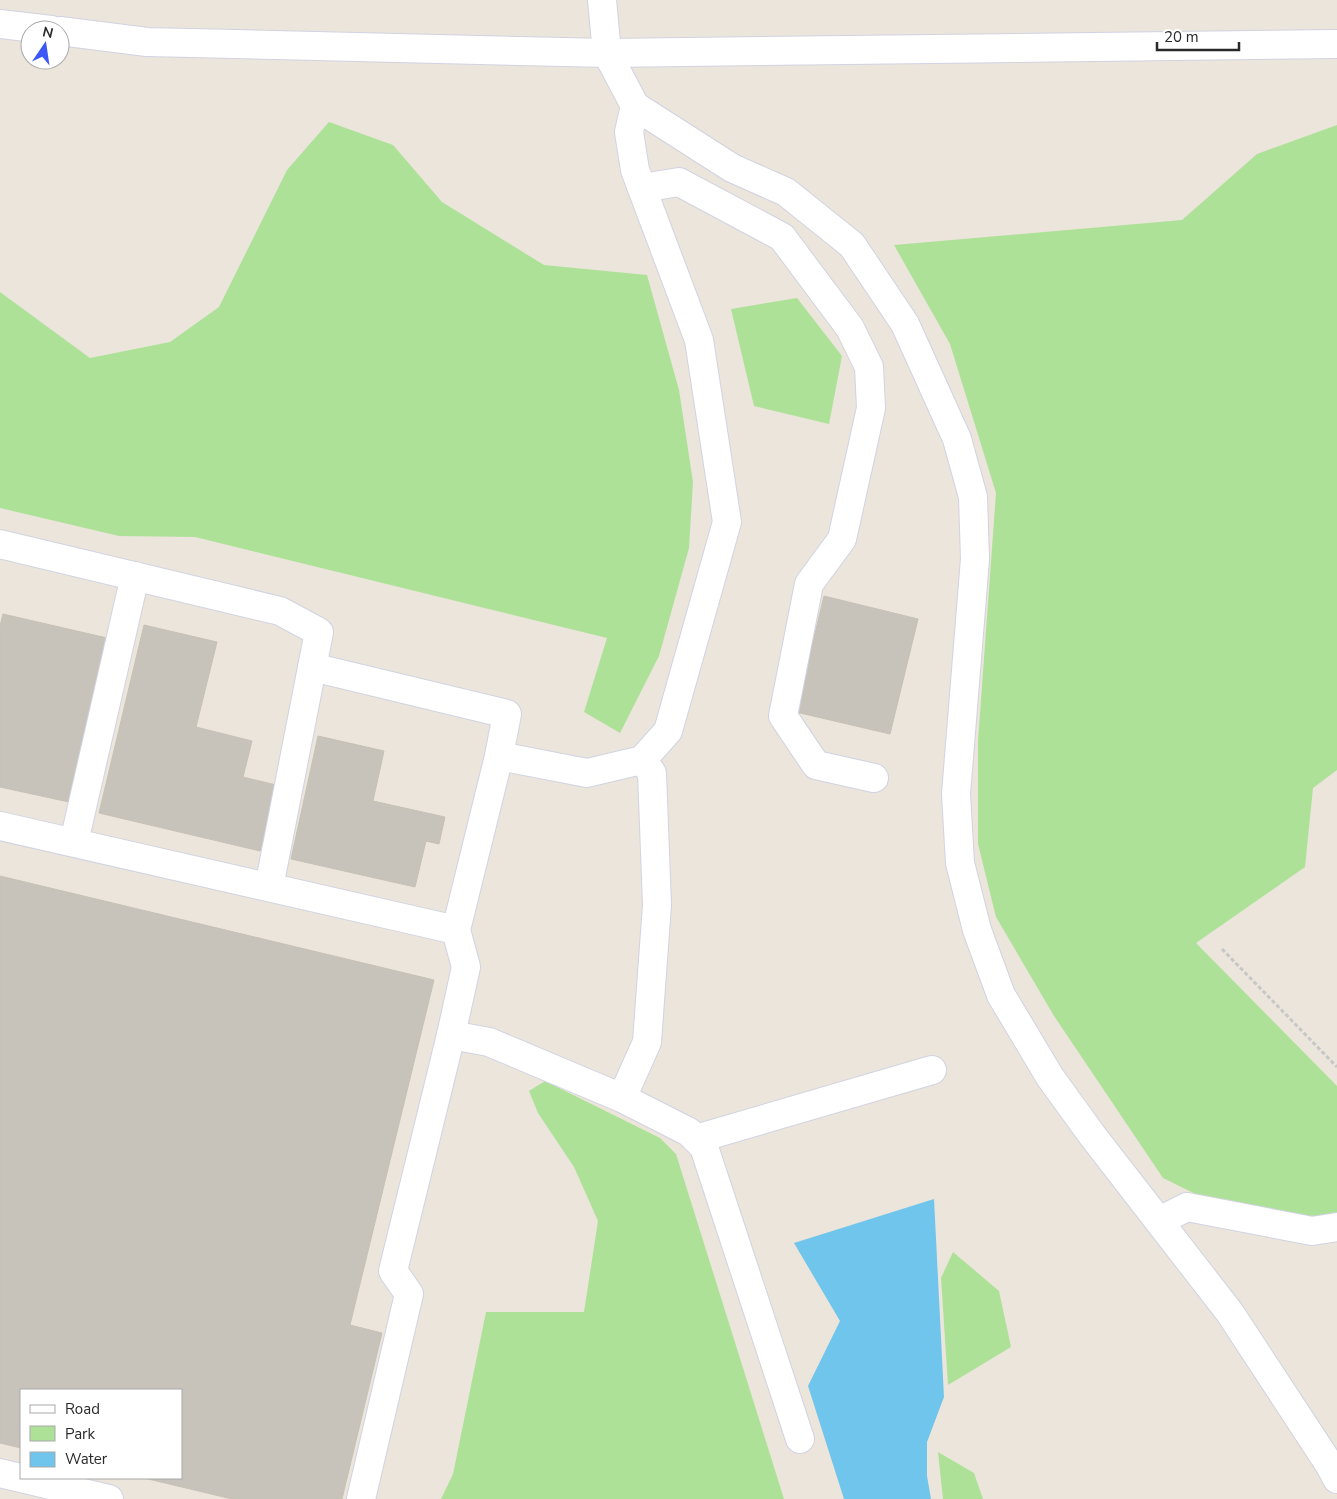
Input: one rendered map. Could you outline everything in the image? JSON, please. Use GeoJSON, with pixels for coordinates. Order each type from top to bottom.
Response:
{"type":"FeatureCollection","features":[{"type":"Feature","properties":{"kind":"street"},"geometry":{"type":"LineString","coordinates":[[602,6],[607,53],[635,106],[732,168],[786,192],[852,246],[905,324],[957,438],[973,497],[976,558],[956,794],[960,863],[977,930],[1001,995],[1050,1077],[1092,1135],[1230,1313],[1337,1479]]}},
{"type":"Feature","properties":{"kind":"street"},"geometry":{"type":"LineString","coordinates":[[0,24],[20,26]]}},
{"type":"Feature","properties":{"kind":"street"},"geometry":{"type":"LineString","coordinates":[[70,32],[147,42],[607,53],[1337,44]]}},
{"type":"Feature","properties":{"kind":"street"},"geometry":{"type":"LineString","coordinates":[[498,756],[587,773],[642,760],[668,731],[727,522],[699,340],[635,170],[629,132],[635,106]]}},
{"type":"Feature","properties":{"kind":"street"},"geometry":{"type":"LineString","coordinates":[[642,188],[679,182],[782,237],[850,328],[869,366],[871,408],[842,538],[809,584],[783,716],[816,765],[874,778]]}},
{"type":"Feature","properties":{"kind":"street"},"geometry":{"type":"LineString","coordinates":[[0,544],[280,611],[319,632],[268,887]]}},
{"type":"Feature","properties":{"kind":"street"},"geometry":{"type":"LineString","coordinates":[[74,842],[135,576]]}},
{"type":"Feature","properties":{"kind":"street"},"geometry":{"type":"LineString","coordinates":[[312,667],[507,714],[456,930],[466,967],[393,1271],[410,1294],[361,1499]]}},
{"type":"Feature","properties":{"kind":"street"},"geometry":{"type":"LineString","coordinates":[[622,1098],[647,1042],[657,904],[652,773],[642,760]]}},
{"type":"Feature","properties":{"kind":"street"},"geometry":{"type":"LineString","coordinates":[[0,826],[456,930]]}},
{"type":"Feature","properties":{"kind":"street"},"geometry":{"type":"LineString","coordinates":[[451,1035],[488,1042],[622,1098],[689,1132],[704,1147],[800,1439]]}},
{"type":"Feature","properties":{"kind":"street"},"geometry":{"type":"LineString","coordinates":[[696,1139],[932,1070]]}},
{"type":"Feature","properties":{"kind":"street"},"geometry":{"type":"LineString","coordinates":[[1159,1221],[1187,1207],[1312,1231],[1337,1227]]}},
{"type":"Feature","properties":{"kind":"street"},"geometry":{"type":"LineString","coordinates":[[0,1473],[20,1478]]}},
{"type":"Feature","properties":{"kind":"street"},"geometry":{"type":"LineString","coordinates":[[25,1479],[109,1499]]}},
{"type":"Feature","properties":{"kind":"path"},"geometry":{"type":"LineString","coordinates":[[1222,949],[1337,1067]]}},
{"type":"Feature","properties":{"kind":"green space"},"geometry":{"type":"Polygon","coordinates":[[[329,122],[393,145],[442,202],[544,265],[647,275],[679,390],[693,482],[689,548],[659,656],[620,733],[584,712],[607,638],[195,537],[119,536],[0,508],[0,292],[90,358],[170,342],[219,307],[287,170],[329,122]]]}},
{"type":"Feature","properties":{"kind":"green space"},"geometry":{"type":"Polygon","coordinates":[[[1337,125],[1337,770],[1313,788],[1305,867],[1196,943],[1337,1086],[1337,1218],[1303,1225],[1230,1211],[1163,1178],[1054,1016],[996,917],[978,844],[978,741],[996,493],[950,344],[894,245],[1182,220],[1257,154],[1337,125]]]}},
{"type":"Feature","properties":{"kind":"green space"},"geometry":{"type":"Polygon","coordinates":[[[797,298],[842,356],[829,424],[754,406],[731,309],[797,298]]]}},
{"type":"Feature","properties":{"kind":"green space"},"geometry":{"type":"Polygon","coordinates":[[[545,1081],[660,1138],[676,1154],[784,1499],[441,1499],[453,1474],[486,1312],[584,1312],[598,1221],[574,1167],[538,1113],[529,1091],[545,1081]]]}},
{"type":"Feature","properties":{"kind":"green space"},"geometry":{"type":"Polygon","coordinates":[[[953,1252],[999,1291],[1011,1347],[948,1385],[941,1278],[953,1252]]]}},
{"type":"Feature","properties":{"kind":"green space"},"geometry":{"type":"Polygon","coordinates":[[[938,1452],[974,1473],[983,1499],[943,1499],[938,1452]]]}},
{"type":"Feature","properties":{"kind":"water"},"geometry":{"type":"Polygon","coordinates":[[[934,1199],[944,1397],[927,1442],[927,1476],[931,1499],[844,1499],[808,1386],[840,1321],[794,1243],[934,1199]]]}},
{"type":"Feature","properties":{"kind":"building"},"geometry":{"type":"Polygon","coordinates":[[[824,596],[918,619],[890,734],[796,712],[824,596]]]}},
{"type":"Feature","properties":{"kind":"building"},"geometry":{"type":"Polygon","coordinates":[[[3,614],[107,638],[69,802],[0,787],[0,626],[3,614]]]}},
{"type":"Feature","properties":{"kind":"building"},"geometry":{"type":"Polygon","coordinates":[[[144,625],[217,642],[196,727],[252,741],[243,777],[276,785],[260,851],[99,813],[144,625]]]}},
{"type":"Feature","properties":{"kind":"building"},"geometry":{"type":"Polygon","coordinates":[[[318,736],[384,751],[373,801],[445,817],[439,844],[426,841],[415,887],[291,859],[318,736]]]}},
{"type":"Feature","properties":{"kind":"building"},"geometry":{"type":"Polygon","coordinates":[[[0,876],[434,980],[350,1325],[382,1333],[342,1499],[232,1499],[148,1479],[182,1479],[182,1389],[20,1389],[20,1448],[0,1443],[0,876]]]}}]}
